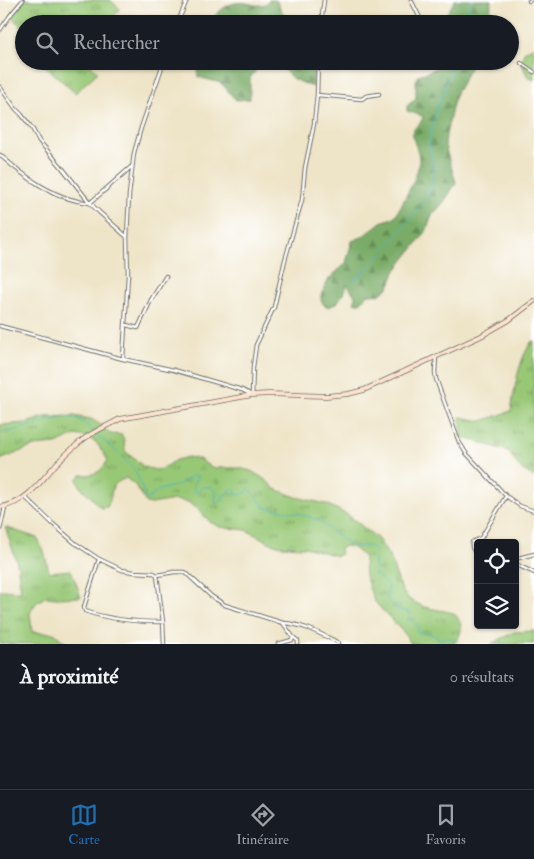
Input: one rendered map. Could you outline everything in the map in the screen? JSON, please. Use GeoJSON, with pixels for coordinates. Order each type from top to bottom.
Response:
{"type":"FeatureCollection","features":[{"type":"Feature","properties":{"kind":"street"},"geometry":{"type":"LineString","coordinates":[[0,30],[23,0]]}},
{"type":"Feature","properties":{"kind":"street"},"geometry":{"type":"LineString","coordinates":[[181,15],[187,0]]}},
{"type":"Feature","properties":{"kind":"street"},"geometry":{"type":"LineString","coordinates":[[322,15],[324,0]]}},
{"type":"Feature","properties":{"kind":"street"},"geometry":{"type":"LineString","coordinates":[[411,0],[418,15]]}},
{"type":"Feature","properties":{"kind":"street"},"geometry":{"type":"LineString","coordinates":[[521,62],[534,72]]}},
{"type":"Feature","properties":{"kind":"street"},"geometry":{"type":"LineString","coordinates":[[123,359],[128,275],[129,195],[132,166],[141,128],[161,70]]}},
{"type":"Feature","properties":{"kind":"street"},"geometry":{"type":"LineString","coordinates":[[252,394],[256,345],[274,307],[302,200],[305,168],[314,124],[318,70]]}},
{"type":"Feature","properties":{"kind":"street"},"geometry":{"type":"LineString","coordinates":[[0,87],[32,128],[39,141],[90,203],[128,238]]}},
{"type":"Feature","properties":{"kind":"street"},"geometry":{"type":"LineString","coordinates":[[317,95],[362,99],[366,96],[379,94]]}},
{"type":"Feature","properties":{"kind":"street"},"geometry":{"type":"LineString","coordinates":[[0,156],[14,168],[48,190],[70,200],[90,203],[132,166]]}},
{"type":"Feature","properties":{"kind":"street"},"geometry":{"type":"LineString","coordinates":[[126,325],[138,328],[151,300],[166,276]]}},
{"type":"Feature","properties":{"kind":"street"},"geometry":{"type":"LineString","coordinates":[[0,507],[18,502],[26,497],[66,454],[82,440],[120,419],[252,394],[326,396],[364,390],[481,336],[509,320],[534,301]]}},
{"type":"Feature","properties":{"kind":"street"},"geometry":{"type":"LineString","coordinates":[[0,326],[123,359],[174,370],[252,394]]}},
{"type":"Feature","properties":{"kind":"street"},"geometry":{"type":"LineString","coordinates":[[436,356],[436,379],[459,442],[466,454],[506,496],[520,506],[534,511]]}},
{"type":"Feature","properties":{"kind":"street"},"geometry":{"type":"LineString","coordinates":[[479,539],[506,496]]}},
{"type":"Feature","properties":{"kind":"street"},"geometry":{"type":"LineString","coordinates":[[26,497],[75,543],[99,559],[122,570],[154,573],[157,575],[185,572],[217,601],[225,605],[283,623],[302,626],[339,643]]}},
{"type":"Feature","properties":{"kind":"street"},"geometry":{"type":"LineString","coordinates":[[0,530],[5,507]]}},
{"type":"Feature","properties":{"kind":"street"},"geometry":{"type":"LineString","coordinates":[[519,557],[534,554]]}},
{"type":"Feature","properties":{"kind":"street"},"geometry":{"type":"LineString","coordinates":[[99,559],[84,607],[85,611],[117,620],[162,622]]}},
{"type":"Feature","properties":{"kind":"street"},"geometry":{"type":"LineString","coordinates":[[519,566],[534,573]]}},
{"type":"Feature","properties":{"kind":"street"},"geometry":{"type":"LineString","coordinates":[[157,575],[164,644]]}},
{"type":"Feature","properties":{"kind":"street"},"geometry":{"type":"LineString","coordinates":[[283,623],[298,641],[298,644]]}},
{"type":"Feature","properties":{"kind":"street"},"geometry":{"type":"LineString","coordinates":[[278,644],[292,640],[293,637]]}},
{"type":"Feature","properties":{"kind":"green space"},"geometry":{"type":"Polygon","coordinates":[[[24,0],[110,0],[120,9],[115,15],[15,15],[15,21],[10,16],[24,0]]]}},
{"type":"Feature","properties":{"kind":"green space"},"geometry":{"type":"Polygon","coordinates":[[[269,0],[276,0],[284,15],[216,15],[224,8],[235,3],[266,4],[269,0]]]}},
{"type":"Feature","properties":{"kind":"green space"},"geometry":{"type":"Polygon","coordinates":[[[455,0],[491,0],[490,15],[446,15],[455,0]]]}},
{"type":"Feature","properties":{"kind":"green space"},"geometry":{"type":"Polygon","coordinates":[[[534,46],[534,80],[528,77],[521,63],[524,52],[534,46]]]}},
{"type":"Feature","properties":{"kind":"green space"},"geometry":{"type":"Polygon","coordinates":[[[50,70],[96,70],[98,72],[75,93],[50,70]]]}},
{"type":"Feature","properties":{"kind":"green space"},"geometry":{"type":"Polygon","coordinates":[[[198,70],[256,70],[250,78],[250,99],[236,100],[221,83],[198,77],[198,70]]]}},
{"type":"Feature","properties":{"kind":"green space"},"geometry":{"type":"Polygon","coordinates":[[[284,70],[313,70],[313,87],[293,79],[284,70]]]}},
{"type":"Feature","properties":{"kind":"green space"},"geometry":{"type":"Polygon","coordinates":[[[432,70],[469,70],[455,95],[446,135],[445,146],[456,183],[444,202],[432,215],[426,232],[396,270],[389,287],[379,295],[368,294],[362,301],[356,303],[354,302],[355,296],[347,284],[337,303],[329,307],[324,305],[321,295],[329,279],[346,263],[352,241],[362,237],[381,222],[396,215],[417,172],[419,159],[413,132],[423,116],[407,111],[407,106],[416,98],[418,75],[432,70]]]}},
{"type":"Feature","properties":{"kind":"green space"},"geometry":{"type":"Polygon","coordinates":[[[532,341],[534,341],[534,477],[520,468],[508,451],[462,437],[460,417],[482,421],[511,411],[520,366],[532,341]]]}},
{"type":"Feature","properties":{"kind":"green space"},"geometry":{"type":"Polygon","coordinates":[[[74,416],[91,419],[110,434],[122,435],[125,451],[144,467],[156,470],[161,469],[176,460],[188,457],[199,459],[215,468],[239,468],[251,471],[266,480],[275,489],[296,497],[326,504],[348,515],[378,539],[390,558],[402,591],[410,600],[424,607],[454,613],[461,625],[461,633],[454,644],[411,644],[405,634],[374,601],[365,575],[364,558],[352,547],[345,546],[340,549],[341,554],[337,556],[305,547],[281,546],[271,543],[246,530],[220,527],[210,522],[198,509],[188,502],[174,500],[152,504],[146,503],[135,485],[126,478],[115,484],[110,502],[107,507],[102,508],[82,489],[77,479],[81,475],[97,472],[103,468],[108,460],[96,442],[86,437],[75,435],[56,444],[34,446],[0,460],[0,425],[26,423],[45,417],[74,416]]]}},
{"type":"Feature","properties":{"kind":"green space"},"geometry":{"type":"Polygon","coordinates":[[[5,527],[37,538],[44,551],[49,572],[71,570],[81,597],[45,597],[36,603],[30,613],[32,632],[54,633],[67,644],[0,644],[0,590],[21,591],[17,563],[5,527]]]}},
{"type":"Feature","properties":{"kind":"green space"},"geometry":{"type":"Polygon","coordinates":[[[534,631],[534,644],[491,644],[514,632],[534,631]]]}},
{"type":"Feature","properties":{"kind":"waterway"},"geometry":{"type":"LineString","coordinates":[[467,15],[471,0]]}},
{"type":"Feature","properties":{"kind":"waterway"},"geometry":{"type":"LineString","coordinates":[[353,282],[381,254],[418,210],[429,193],[434,170],[429,141],[438,104],[452,70]]}},
{"type":"Feature","properties":{"kind":"waterway"},"geometry":{"type":"LineString","coordinates":[[4,433],[60,418],[70,417],[80,420],[135,470],[147,500],[159,490],[178,485],[192,476],[198,476],[194,483],[194,491],[197,492],[203,487],[211,487],[216,492],[215,503]]}},
{"type":"Feature","properties":{"kind":"waterway"},"geometry":{"type":"LineString","coordinates":[[217,503],[224,500],[222,496],[231,489],[235,489],[238,495],[246,493],[249,488],[263,507],[297,513],[318,520],[352,547],[370,546],[376,550],[374,560],[375,574],[388,586],[387,599],[389,602],[398,610],[409,612],[409,619],[419,627],[417,631],[419,633],[432,634],[440,639],[454,639],[454,644]]}}]}
